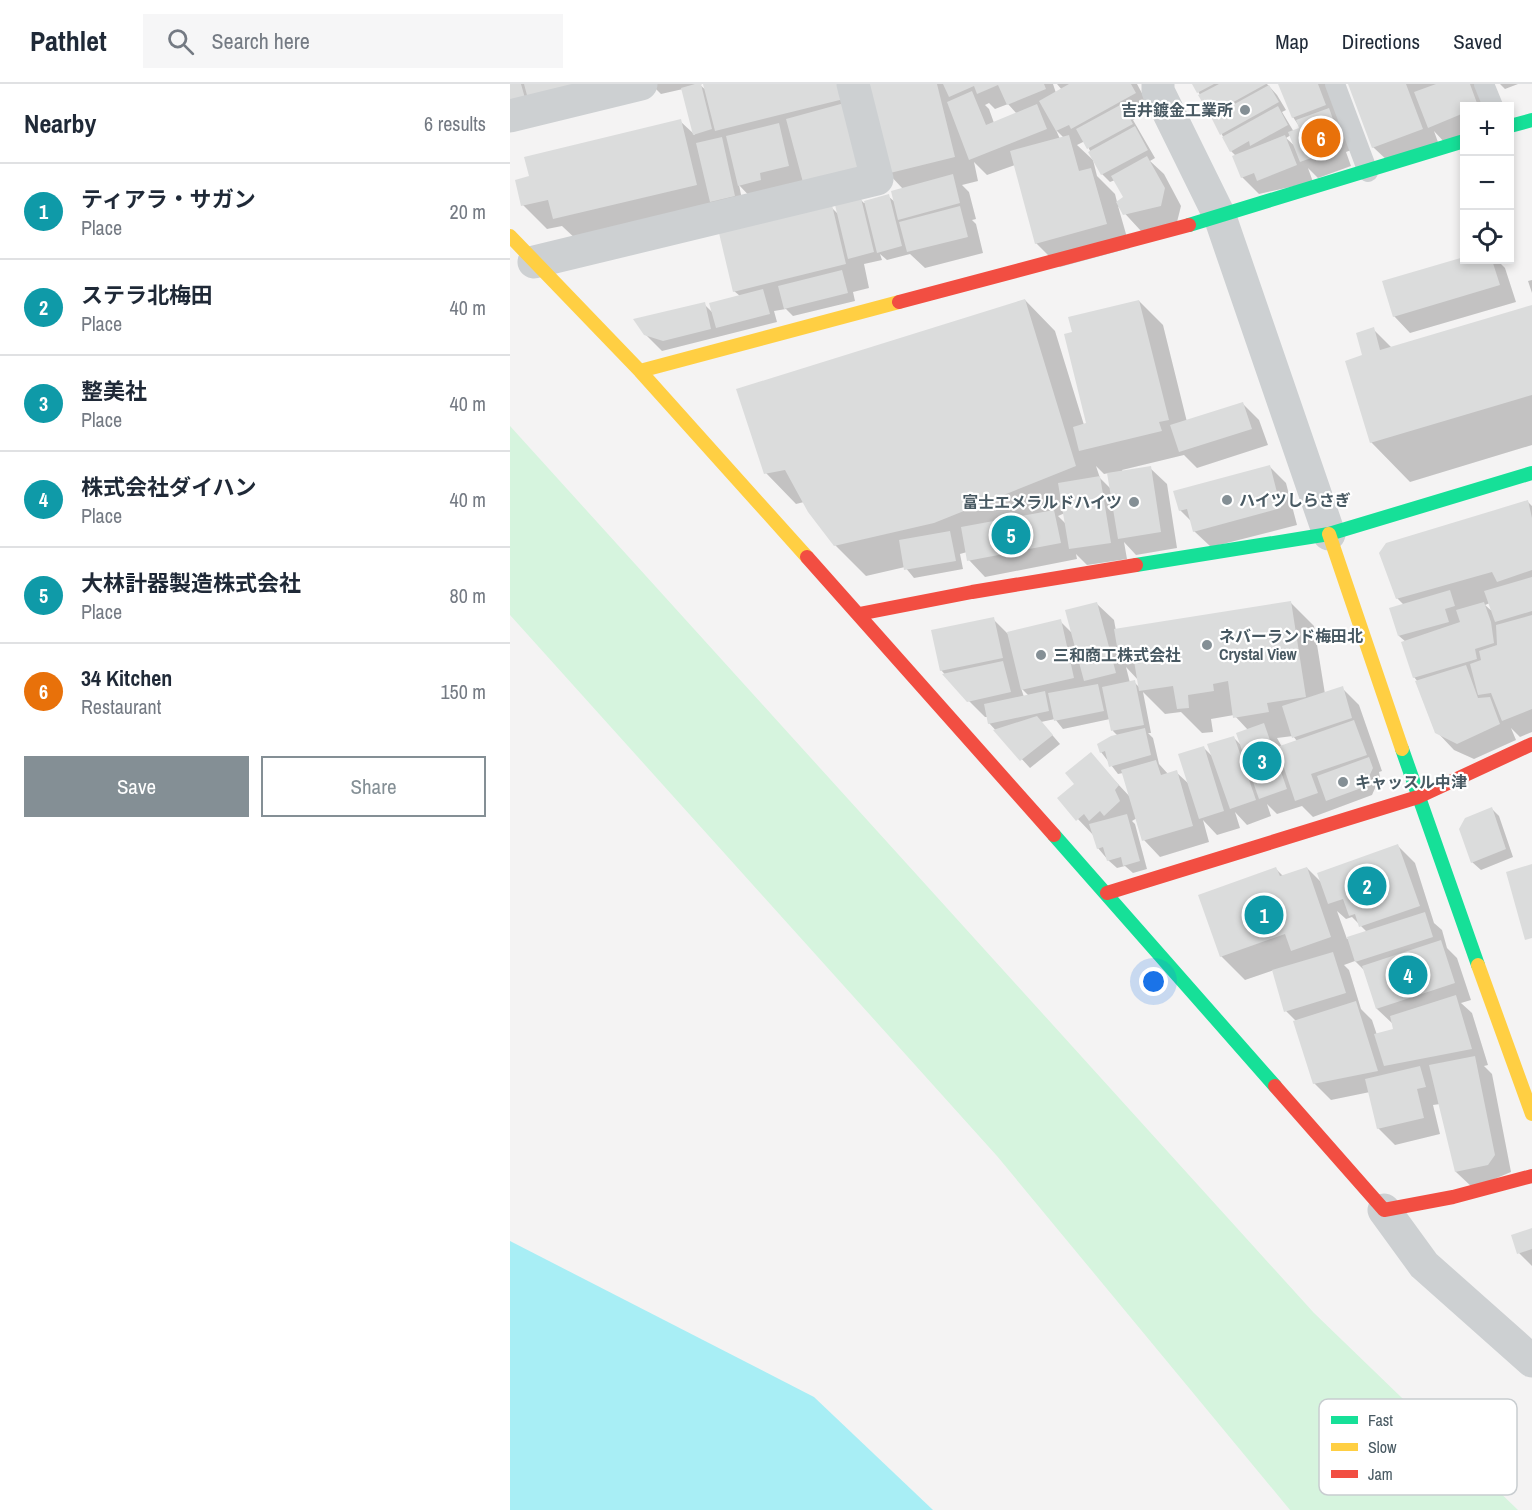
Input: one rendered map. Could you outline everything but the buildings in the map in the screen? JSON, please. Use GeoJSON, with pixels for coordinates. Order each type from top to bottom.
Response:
{"type":"FeatureCollection","features":[{"type":"Feature","properties":{"kind":"street"},"geometry":{"type":"LineString","coordinates":[[510,116],[641,84]]}},
{"type":"Feature","properties":{"kind":"street"},"geometry":{"type":"LineString","coordinates":[[534,262],[877,179],[853,84]]}},
{"type":"Feature","properties":{"kind":"street"},"geometry":{"type":"LineString","coordinates":[[1158,84],[1158,91],[1220,217],[1418,797],[1532,1114]]}},
{"type":"Feature","properties":{"kind":"street"},"geometry":{"type":"LineString","coordinates":[[1514,125],[1532,120]]}},
{"type":"Feature","properties":{"kind":"street"},"geometry":{"type":"LineString","coordinates":[[640,371],[1220,217],[1460,142]]}},
{"type":"Feature","properties":{"kind":"street"},"geometry":{"type":"LineString","coordinates":[[510,236],[640,371],[1107,893],[1384,1210],[1424,1265],[1532,1361]]}},
{"type":"Feature","properties":{"kind":"street"},"geometry":{"type":"LineString","coordinates":[[859,614],[972,592],[1329,534],[1532,473]]}},
{"type":"Feature","properties":{"kind":"street"},"geometry":{"type":"LineString","coordinates":[[1107,893],[1418,797],[1532,744]]}},
{"type":"Feature","properties":{"kind":"street"},"geometry":{"type":"LineString","coordinates":[[1384,1210],[1453,1197],[1532,1176]]}},
{"type":"Feature","properties":{"kind":"lane"},"geometry":{"type":"LineString","coordinates":[[1335,84],[1368,172]]}},
{"type":"Feature","properties":{"kind":"lane"},"geometry":{"type":"LineString","coordinates":[[1484,84],[1491,102]]}},
{"type":"Feature","properties":{"kind":"green space"},"geometry":{"type":"Polygon","coordinates":[[[510,426],[1314,1313],[1403,1399],[1319,1399],[1319,1495],[1502,1495],[1518,1510],[1290,1510],[997,1156],[510,615],[510,426]]]}},
{"type":"Feature","properties":{"kind":"water"},"geometry":{"type":"Polygon","coordinates":[[[510,1241],[814,1397],[933,1510],[510,1510],[510,1241]]]}},
{"type":"Feature","properties":{"kind":"traffic: fast"},"geometry":{"type":"LineString","coordinates":[[1514,125],[1532,120]]}},
{"type":"Feature","properties":{"kind":"traffic: fast"},"geometry":{"type":"LineString","coordinates":[[1189,225],[1460,142]]}},
{"type":"Feature","properties":{"kind":"traffic: fast"},"geometry":{"type":"LineString","coordinates":[[1136,565],[1329,534],[1532,473]]}},
{"type":"Feature","properties":{"kind":"traffic: fast"},"geometry":{"type":"LineString","coordinates":[[1402,749],[1478,965]]}},
{"type":"Feature","properties":{"kind":"traffic: fast"},"geometry":{"type":"LineString","coordinates":[[1054,835],[1275,1086]]}},
{"type":"Feature","properties":{"kind":"traffic: slow"},"geometry":{"type":"LineString","coordinates":[[510,236],[640,371],[807,557]]}},
{"type":"Feature","properties":{"kind":"traffic: slow"},"geometry":{"type":"LineString","coordinates":[[640,371],[899,302]]}},
{"type":"Feature","properties":{"kind":"traffic: slow"},"geometry":{"type":"LineString","coordinates":[[1329,534],[1402,749]]}},
{"type":"Feature","properties":{"kind":"traffic: slow"},"geometry":{"type":"LineString","coordinates":[[1478,965],[1532,1114]]}},
{"type":"Feature","properties":{"kind":"traffic: jam"},"geometry":{"type":"LineString","coordinates":[[899,302],[1189,225]]}},
{"type":"Feature","properties":{"kind":"traffic: jam"},"geometry":{"type":"LineString","coordinates":[[807,557],[1054,835]]}},
{"type":"Feature","properties":{"kind":"traffic: jam"},"geometry":{"type":"LineString","coordinates":[[859,614],[972,592],[1136,565]]}},
{"type":"Feature","properties":{"kind":"traffic: jam"},"geometry":{"type":"LineString","coordinates":[[1107,893],[1418,797],[1532,744]]}},
{"type":"Feature","properties":{"kind":"traffic: jam"},"geometry":{"type":"LineString","coordinates":[[1275,1086],[1384,1210],[1453,1197],[1532,1176]]}},
{"type":"Feature","properties":{"kind":"place","name":"吉井鍍金工業所"},"geometry":{"type":"Point","coordinates":[1245,110]}},
{"type":"Feature","properties":{"kind":"place","name":"34 Kitchen"},"geometry":{"type":"Point","coordinates":[1321,138]}},
{"type":"Feature","properties":{"kind":"place","name":"ハイツしらさぎ"},"geometry":{"type":"Point","coordinates":[1227,500]}},
{"type":"Feature","properties":{"kind":"place","name":"富士エメラルドハイツ"},"geometry":{"type":"Point","coordinates":[1134,502]}},
{"type":"Feature","properties":{"kind":"place","name":"大林計器製造株式会社"},"geometry":{"type":"Point","coordinates":[1011,535]}},
{"type":"Feature","properties":{"kind":"place","name":"ネバーランド梅田北 Crystal View"},"geometry":{"type":"Point","coordinates":[1207,645]}},
{"type":"Feature","properties":{"kind":"place","name":"三和商工株式会社"},"geometry":{"type":"Point","coordinates":[1041,655]}},
{"type":"Feature","properties":{"kind":"place","name":"整美社"},"geometry":{"type":"Point","coordinates":[1262,761]}},
{"type":"Feature","properties":{"kind":"place","name":"キャッスル中津"},"geometry":{"type":"Point","coordinates":[1343,782]}},
{"type":"Feature","properties":{"kind":"place","name":"ステラ北梅田"},"geometry":{"type":"Point","coordinates":[1367,886]}},
{"type":"Feature","properties":{"kind":"place","name":"ティアラ・サガン"},"geometry":{"type":"Point","coordinates":[1264,915]}},
{"type":"Feature","properties":{"kind":"place","name":"株式会社ダイハン"},"geometry":{"type":"Point","coordinates":[1408,975]}}]}
